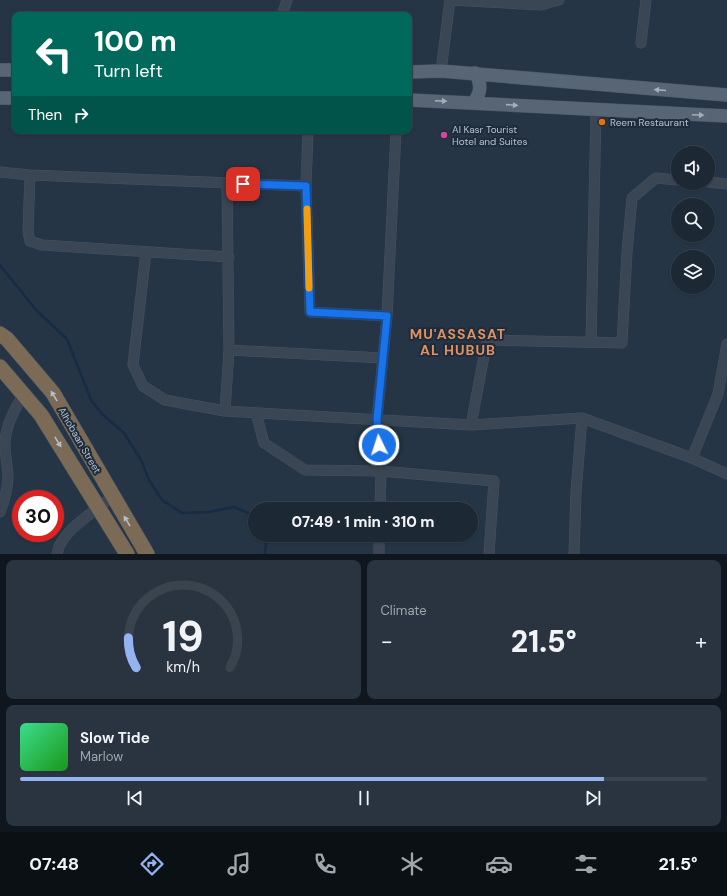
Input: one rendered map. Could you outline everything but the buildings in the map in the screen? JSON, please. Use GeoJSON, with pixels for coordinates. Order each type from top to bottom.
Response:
{"type":"FeatureCollection","features":[{"type":"Feature","properties":{"kind":"highway","name":"Alhobaan Street"},"geometry":{"type":"LineString","coordinates":[[0,334],[7,339],[53,393],[147,554]]}},
{"type":"Feature","properties":{"kind":"highway","name":"Alhobaan Street"},"geometry":{"type":"LineString","coordinates":[[0,367],[41,415],[127,554]]}},
{"type":"Feature","properties":{"kind":"main road"},"geometry":{"type":"LineString","coordinates":[[0,70],[12,70]]}},
{"type":"Feature","properties":{"kind":"main road"},"geometry":{"type":"LineString","coordinates":[[412,72],[440,71],[727,95]]}},
{"type":"Feature","properties":{"kind":"main road"},"geometry":{"type":"LineString","coordinates":[[474,102],[478,96],[480,88],[479,80],[476,74]]}},
{"type":"Feature","properties":{"kind":"main road"},"geometry":{"type":"LineString","coordinates":[[0,98],[12,98]]}},
{"type":"Feature","properties":{"kind":"main road"},"geometry":{"type":"LineString","coordinates":[[412,100],[474,102],[596,111],[727,116]]}},
{"type":"Feature","properties":{"kind":"street"},"geometry":{"type":"LineString","coordinates":[[283,12],[287,0]]}},
{"type":"Feature","properties":{"kind":"street"},"geometry":{"type":"LineString","coordinates":[[440,71],[450,0],[541,6],[559,0]]}},
{"type":"Feature","properties":{"kind":"street"},"geometry":{"type":"LineString","coordinates":[[641,43],[646,0]]}},
{"type":"Feature","properties":{"kind":"street"},"geometry":{"type":"LineString","coordinates":[[591,342],[596,111]]}},
{"type":"Feature","properties":{"kind":"street"},"geometry":{"type":"LineString","coordinates":[[308,134],[306,186],[310,312],[387,316]]}},
{"type":"Feature","properties":{"kind":"street"},"geometry":{"type":"LineString","coordinates":[[380,502],[381,471],[377,419],[387,316],[396,134]]}},
{"type":"Feature","properties":{"kind":"street"},"geometry":{"type":"LineString","coordinates":[[0,172],[30,175],[306,186]]}},
{"type":"Feature","properties":{"kind":"street"},"geometry":{"type":"LineString","coordinates":[[30,175],[28,232],[30,241],[42,245],[229,257]]}},
{"type":"Feature","properties":{"kind":"street"},"geometry":{"type":"LineString","coordinates":[[471,425],[487,340],[622,343],[626,252],[632,198],[656,178],[671,179]]}},
{"type":"Feature","properties":{"kind":"street"},"geometry":{"type":"LineString","coordinates":[[225,411],[229,350],[227,183]]}},
{"type":"Feature","properties":{"kind":"street"},"geometry":{"type":"LineString","coordinates":[[715,183],[727,184]]}},
{"type":"Feature","properties":{"kind":"street"},"geometry":{"type":"LineString","coordinates":[[146,252],[133,365],[143,386],[165,400],[225,411],[471,425],[582,418],[692,458],[727,474]]}},
{"type":"Feature","properties":{"kind":"street"},"geometry":{"type":"LineString","coordinates":[[692,458],[718,394],[727,344]]}},
{"type":"Feature","properties":{"kind":"street"},"geometry":{"type":"LineString","coordinates":[[229,350],[382,358]]}},
{"type":"Feature","properties":{"kind":"street"},"geometry":{"type":"LineString","coordinates":[[0,512],[5,500],[8,479],[5,450],[6,431],[15,407],[24,394]]}},
{"type":"Feature","properties":{"kind":"street"},"geometry":{"type":"LineString","coordinates":[[256,413],[264,443],[305,470],[381,471],[494,481],[489,554]]}},
{"type":"Feature","properties":{"kind":"street"},"geometry":{"type":"LineString","coordinates":[[574,554],[576,492],[582,418]]}},
{"type":"Feature","properties":{"kind":"street"},"geometry":{"type":"LineString","coordinates":[[57,554],[60,545],[67,534],[113,496]]}},
{"type":"Feature","properties":{"kind":"street"},"geometry":{"type":"LineString","coordinates":[[378,554],[379,542]]}},
{"type":"Feature","properties":{"kind":"waterway"},"geometry":{"type":"LineString","coordinates":[[0,265],[36,310],[67,339],[91,400],[102,414],[124,433],[141,460],[149,480],[162,500],[182,513],[209,512],[234,507],[248,513]]}},
{"type":"Feature","properties":{"kind":"waterway"},"geometry":{"type":"LineString","coordinates":[[265,554],[266,542]]}},
{"type":"Feature","properties":{"kind":"slow traffic"},"geometry":{"type":"LineString","coordinates":[[307,209],[309,288]]}},
{"type":"Feature","properties":{"kind":"place","name":"Reem Restaurant"},"geometry":{"type":"Point","coordinates":[602,122]}},
{"type":"Feature","properties":{"kind":"place","name":"Al Kasr Tourist Hotel and Suites"},"geometry":{"type":"Point","coordinates":[444,135]}},
{"type":"Feature","properties":{"kind":"district","name":"MU'ASSASAT AL HUBUB"},"geometry":{"type":"Point","coordinates":[458,342]}},
{"type":"Feature","properties":{"kind":"route"},"geometry":{"type":"LineString","coordinates":[[243,184],[306,186],[310,312],[387,316],[377,419],[379,445]]}}]}
